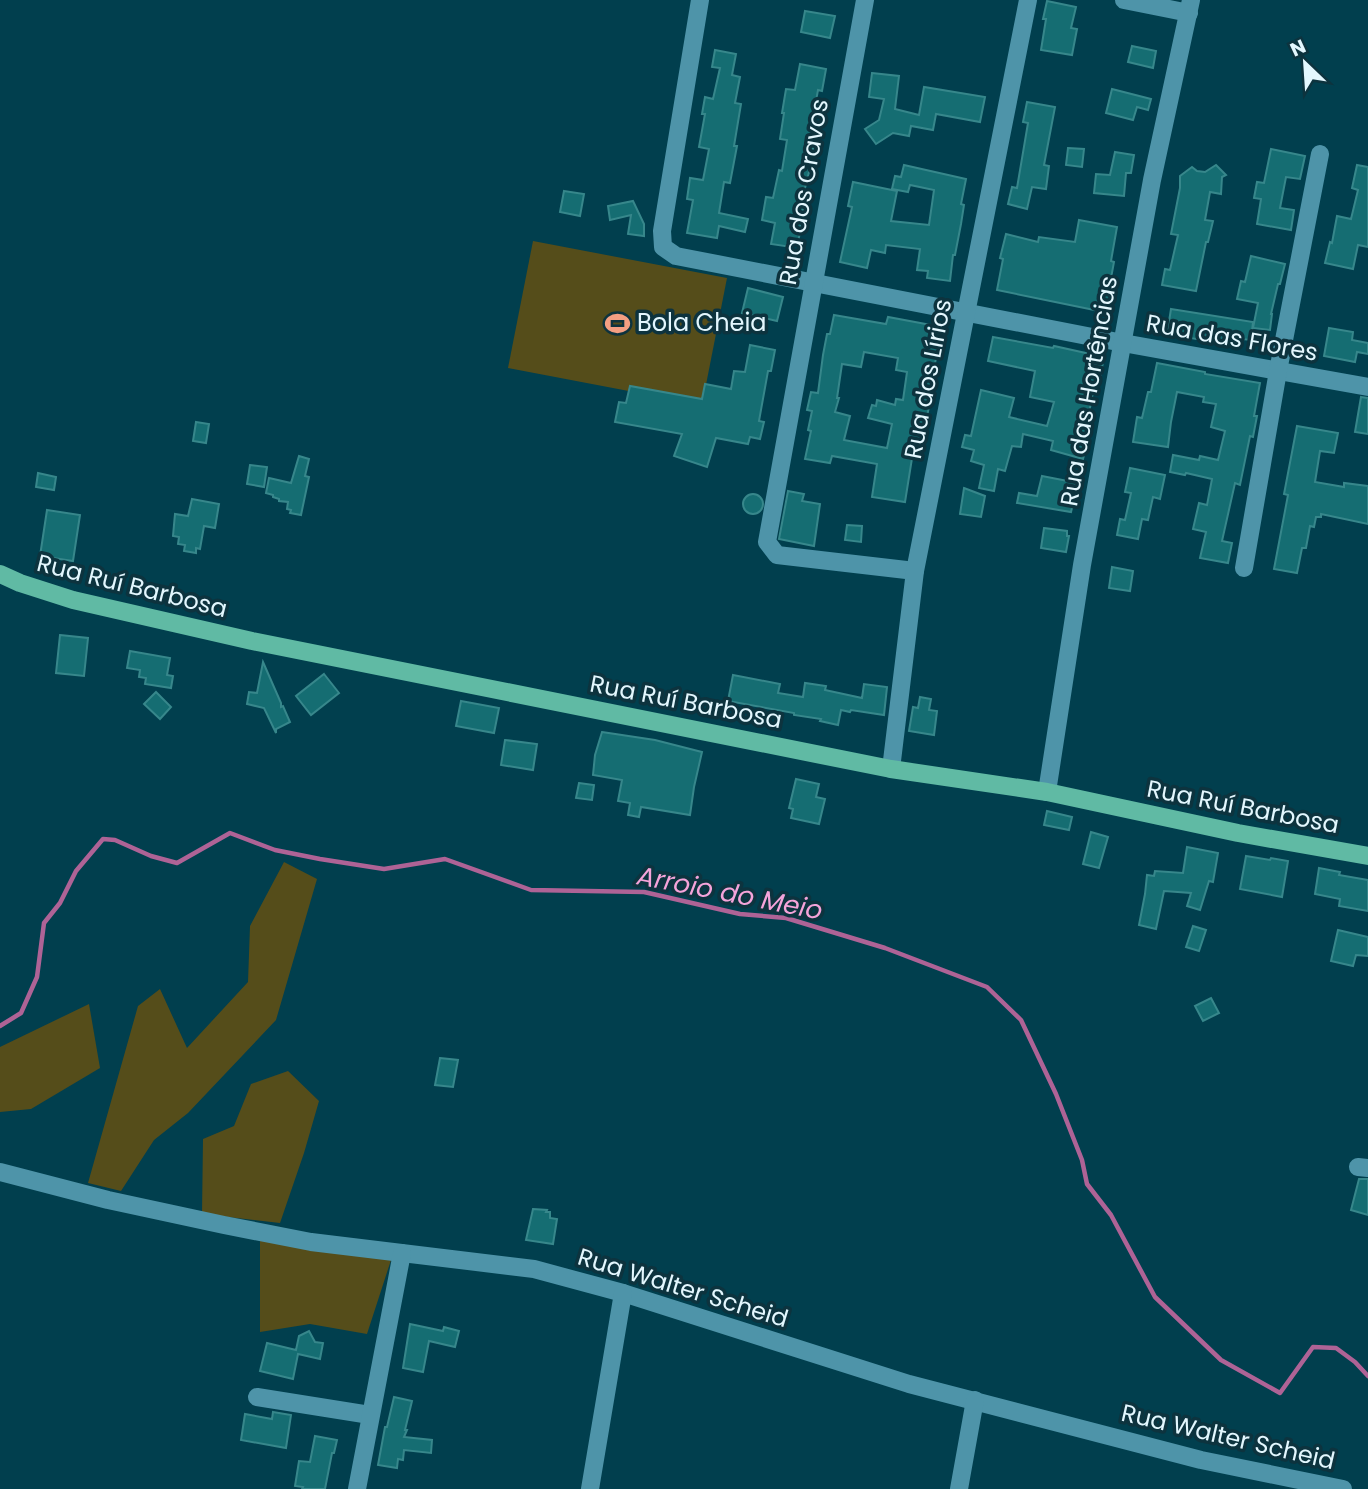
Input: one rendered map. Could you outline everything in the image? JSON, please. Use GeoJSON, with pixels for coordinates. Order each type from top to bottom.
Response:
{"type":"FeatureCollection","features":[{"type":"Feature","properties":{"kind":"main road","name":"Rua Ruí Barbosa"},"geometry":{"type":"LineString","coordinates":[[0,574],[73,600],[240,638],[891,769],[1046,792],[1238,833],[1368,856]]}},
{"type":"Feature","properties":{"kind":"street","name":"Rua das Flores"},"geometry":{"type":"LineString","coordinates":[[700,0],[662,231],[663,247],[676,256],[1123,343],[1368,387]]}},
{"type":"Feature","properties":{"kind":"street","name":"Rua dos Cravos"},"geometry":{"type":"LineString","coordinates":[[865,0],[766,542],[778,555],[915,571]]}},
{"type":"Feature","properties":{"kind":"street","name":"Rua dos Lírios"},"geometry":{"type":"LineString","coordinates":[[891,769],[915,571],[1028,0]]}},
{"type":"Feature","properties":{"kind":"street"},"geometry":{"type":"LineString","coordinates":[[1124,0],[1190,7]]}},
{"type":"Feature","properties":{"kind":"street","name":"Rua das Hortências"},"geometry":{"type":"LineString","coordinates":[[1046,792],[1082,565],[1152,180],[1190,7]]}},
{"type":"Feature","properties":{"kind":"street"},"geometry":{"type":"LineString","coordinates":[[1244,568],[1278,371],[1320,154]]}},
{"type":"Feature","properties":{"kind":"street","name":"Rua Walter Scheid"},"geometry":{"type":"LineString","coordinates":[[0,1172],[108,1200],[311,1242],[534,1269],[623,1293],[909,1384],[1201,1460],[1343,1489]]}},
{"type":"Feature","properties":{"kind":"street"},"geometry":{"type":"LineString","coordinates":[[357,1489],[402,1253]]}},
{"type":"Feature","properties":{"kind":"street"},"geometry":{"type":"LineString","coordinates":[[590,1489],[623,1293]]}},
{"type":"Feature","properties":{"kind":"street"},"geometry":{"type":"LineString","coordinates":[[257,1397],[370,1415]]}},
{"type":"Feature","properties":{"kind":"street"},"geometry":{"type":"LineString","coordinates":[[959,1489],[975,1400]]}},
{"type":"Feature","properties":{"kind":"shaded area","name":"Bola Cheia"},"geometry":{"type":"Polygon","coordinates":[[[533,241],[727,278],[702,405],[508,368],[533,241]]]}},
{"type":"Feature","properties":{"kind":"shaded area"},"geometry":{"type":"Polygon","coordinates":[[[284,862],[317,879],[276,1020],[188,1113],[154,1140],[121,1191],[88,1183],[138,1006],[160,989],[187,1048],[248,982],[250,926],[284,862]]]}},
{"type":"Feature","properties":{"kind":"shaded area"},"geometry":{"type":"Polygon","coordinates":[[[89,1004],[100,1068],[31,1109],[0,1112],[0,1047],[89,1004]]]}},
{"type":"Feature","properties":{"kind":"shaded area"},"geometry":{"type":"Polygon","coordinates":[[[288,1071],[319,1101],[280,1223],[202,1214],[203,1139],[234,1126],[251,1084],[288,1071]]]}},
{"type":"Feature","properties":{"kind":"shaded area"},"geometry":{"type":"Polygon","coordinates":[[[260,1238],[391,1260],[367,1334],[310,1324],[260,1332],[260,1238]]]}},
{"type":"Feature","properties":{"kind":"building"},"geometry":{"type":"Polygon","coordinates":[[[1047,1],[1076,7],[1071,28],[1077,29],[1072,55],[1041,50],[1047,1]]]}},
{"type":"Feature","properties":{"kind":"building"},"geometry":{"type":"Polygon","coordinates":[[[805,11],[835,16],[830,38],[801,32],[805,11]]]}},
{"type":"Feature","properties":{"kind":"building"},"geometry":{"type":"Polygon","coordinates":[[[1132,46],[1156,51],[1153,68],[1128,62],[1132,46]]]}},
{"type":"Feature","properties":{"kind":"building"},"geometry":{"type":"Polygon","coordinates":[[[715,50],[736,54],[732,75],[740,77],[735,103],[741,104],[730,183],[724,182],[719,213],[748,219],[745,232],[719,226],[717,238],[687,233],[693,200],[687,199],[690,178],[703,180],[709,149],[699,147],[705,97],[713,99],[720,68],[712,67],[715,50]]]}},
{"type":"Feature","properties":{"kind":"building"},"geometry":{"type":"Polygon","coordinates":[[[800,64],[826,69],[822,91],[818,90],[812,123],[817,124],[801,204],[804,204],[798,244],[792,243],[791,247],[771,244],[775,223],[762,220],[766,197],[773,198],[779,170],[782,171],[787,140],[780,139],[786,89],[795,90],[800,64]]]}},
{"type":"Feature","properties":{"kind":"building"},"geometry":{"type":"Polygon","coordinates":[[[872,73],[899,76],[895,109],[919,115],[924,87],[985,97],[980,122],[936,114],[933,130],[911,126],[909,136],[893,133],[876,144],[865,129],[879,120],[884,99],[869,97],[872,73]]]}},
{"type":"Feature","properties":{"kind":"building"},"geometry":{"type":"Polygon","coordinates":[[[1112,89],[1151,99],[1148,110],[1137,107],[1133,120],[1106,113],[1112,89]]]}},
{"type":"Feature","properties":{"kind":"building"},"geometry":{"type":"Polygon","coordinates":[[[1027,102],[1055,107],[1044,165],[1049,166],[1046,189],[1032,187],[1027,209],[1008,204],[1012,187],[1017,188],[1028,123],[1023,122],[1027,102]]]}},
{"type":"Feature","properties":{"kind":"building"},"geometry":{"type":"Polygon","coordinates":[[[1068,148],[1084,149],[1082,167],[1066,165],[1068,148]]]}},
{"type":"Feature","properties":{"kind":"building"},"geometry":{"type":"Polygon","coordinates":[[[1271,149],[1305,156],[1300,179],[1286,177],[1280,208],[1294,210],[1291,230],[1257,224],[1261,199],[1254,198],[1257,182],[1264,183],[1271,149]]]}},
{"type":"Feature","properties":{"kind":"building"},"geometry":{"type":"Polygon","coordinates":[[[1115,152],[1134,155],[1131,173],[1126,173],[1124,196],[1094,193],[1096,174],[1110,175],[1115,152]]]}},
{"type":"Feature","properties":{"kind":"building"},"geometry":{"type":"Polygon","coordinates":[[[904,165],[966,179],[950,281],[927,278],[928,271],[917,270],[920,249],[886,245],[885,253],[871,250],[867,268],[840,262],[852,207],[848,206],[853,182],[897,191],[891,221],[929,225],[934,190],[910,185],[908,192],[892,189],[895,176],[901,177],[904,165]]]}},
{"type":"Feature","properties":{"kind":"building"},"geometry":{"type":"Polygon","coordinates":[[[1216,165],[1226,175],[1222,177],[1221,194],[1210,192],[1205,220],[1213,221],[1196,291],[1162,285],[1165,269],[1170,270],[1178,235],[1171,234],[1180,176],[1192,167],[1205,172],[1216,165]]]}},
{"type":"Feature","properties":{"kind":"building"},"geometry":{"type":"Polygon","coordinates":[[[1357,165],[1368,167],[1368,247],[1358,245],[1353,269],[1325,263],[1337,216],[1351,219],[1358,190],[1352,188],[1357,165]]]}},
{"type":"Feature","properties":{"kind":"building"},"geometry":{"type":"Polygon","coordinates":[[[564,191],[584,194],[580,216],[560,212],[564,191]]]}},
{"type":"Feature","properties":{"kind":"building"},"geometry":{"type":"Polygon","coordinates":[[[633,201],[644,224],[644,236],[628,234],[631,215],[610,220],[608,206],[633,201]]]}},
{"type":"Feature","properties":{"kind":"building"},"geometry":{"type":"Polygon","coordinates":[[[1079,220],[1117,227],[1111,261],[1114,262],[1109,289],[1113,289],[1109,313],[997,290],[1003,259],[1000,258],[1006,234],[1038,242],[1039,237],[1075,242],[1079,220]]]}},
{"type":"Feature","properties":{"kind":"building"},"geometry":{"type":"Polygon","coordinates":[[[1251,256],[1285,264],[1271,314],[1270,330],[1253,328],[1258,303],[1237,299],[1241,281],[1245,282],[1251,256]]]}},
{"type":"Feature","properties":{"kind":"building"},"geometry":{"type":"Polygon","coordinates":[[[748,288],[783,297],[777,321],[742,313],[748,288]]]}},
{"type":"Feature","properties":{"kind":"building"},"geometry":{"type":"Polygon","coordinates":[[[1171,309],[1253,322],[1251,340],[1232,338],[1231,343],[1167,334],[1171,309]]]}},
{"type":"Feature","properties":{"kind":"building"},"geometry":{"type":"Polygon","coordinates":[[[834,315],[886,324],[888,317],[942,327],[931,384],[934,384],[932,402],[919,454],[913,452],[905,502],[872,497],[877,464],[832,456],[830,463],[805,459],[812,411],[807,410],[811,392],[818,393],[827,334],[830,334],[834,315]],[[864,352],[861,367],[842,364],[835,412],[850,416],[844,440],[887,448],[892,424],[868,418],[872,405],[876,406],[877,400],[895,405],[896,399],[903,400],[907,372],[896,370],[898,358],[864,352]]]}},
{"type":"Feature","properties":{"kind":"building"},"geometry":{"type":"Polygon","coordinates":[[[1329,328],[1353,332],[1352,340],[1368,343],[1368,354],[1357,352],[1355,362],[1324,356],[1329,328]]]}},
{"type":"Feature","properties":{"kind":"building"},"geometry":{"type":"Polygon","coordinates":[[[993,337],[1104,357],[1099,383],[1095,382],[1087,423],[1092,425],[1084,447],[1083,459],[1051,450],[1053,441],[1023,434],[1021,447],[1012,446],[1005,471],[998,469],[994,491],[979,488],[984,465],[971,461],[974,450],[962,447],[965,435],[971,436],[981,390],[1014,398],[1009,417],[1047,426],[1054,402],[1030,397],[1035,371],[988,361],[993,337]]]}},
{"type":"Feature","properties":{"kind":"building"},"geometry":{"type":"Polygon","coordinates":[[[750,345],[775,350],[771,371],[768,371],[759,421],[764,422],[760,439],[750,437],[748,444],[716,438],[707,467],[674,456],[682,434],[615,422],[619,402],[626,403],[630,386],[702,399],[705,384],[731,389],[734,371],[745,372],[750,345]]]}},
{"type":"Feature","properties":{"kind":"building"},"geometry":{"type":"Polygon","coordinates":[[[1157,363],[1260,383],[1253,437],[1250,436],[1240,485],[1235,483],[1222,541],[1232,543],[1228,563],[1200,558],[1206,532],[1193,529],[1199,503],[1207,505],[1212,479],[1170,472],[1173,455],[1218,460],[1225,431],[1211,427],[1216,404],[1203,402],[1204,397],[1177,392],[1168,447],[1133,442],[1137,417],[1142,418],[1157,363]]]}},
{"type":"Feature","properties":{"kind":"building"},"geometry":{"type":"Polygon","coordinates":[[[1361,397],[1368,398],[1368,434],[1355,432],[1361,397]]]}},
{"type":"Feature","properties":{"kind":"building"},"geometry":{"type":"Polygon","coordinates":[[[196,422],[209,424],[206,443],[193,441],[196,422]]]}},
{"type":"Feature","properties":{"kind":"building"},"geometry":{"type":"Polygon","coordinates":[[[1297,426],[1338,433],[1334,453],[1320,451],[1315,482],[1344,487],[1344,483],[1368,486],[1368,524],[1321,514],[1321,517],[1316,517],[1314,527],[1310,526],[1306,548],[1302,548],[1297,573],[1274,569],[1297,426]]]}},
{"type":"Feature","properties":{"kind":"building"},"geometry":{"type":"Polygon","coordinates":[[[299,456],[309,459],[305,476],[309,477],[301,515],[290,513],[291,510],[287,509],[288,502],[279,501],[266,493],[269,478],[291,483],[299,456]]]}},
{"type":"Feature","properties":{"kind":"building"},"geometry":{"type":"Polygon","coordinates":[[[250,465],[267,467],[264,487],[247,484],[250,465]]]}},
{"type":"Feature","properties":{"kind":"building"},"geometry":{"type":"Polygon","coordinates":[[[1130,468],[1165,475],[1160,499],[1153,497],[1148,520],[1142,519],[1138,539],[1117,535],[1120,519],[1125,520],[1131,493],[1125,492],[1130,468]]]}},
{"type":"Feature","properties":{"kind":"building"},"geometry":{"type":"Polygon","coordinates":[[[38,473],[56,477],[54,490],[36,487],[38,473]]]}},
{"type":"Feature","properties":{"kind":"building"},"geometry":{"type":"Polygon","coordinates":[[[1042,476],[1078,483],[1071,512],[1017,503],[1019,493],[1037,496],[1042,476]]]}},
{"type":"Feature","properties":{"kind":"building"},"geometry":{"type":"Polygon","coordinates":[[[964,488],[985,496],[981,517],[960,514],[964,488]]]}},
{"type":"Feature","properties":{"kind":"building"},"geometry":{"type":"Polygon","coordinates":[[[788,491],[804,494],[802,501],[820,504],[814,546],[779,539],[788,491]]]}},
{"type":"Feature","properties":{"kind":"building"},"geometry":{"type":"Polygon","coordinates":[[[753,494],[760,497],[763,504],[760,511],[753,514],[746,511],[743,504],[746,497],[753,494]]]}},
{"type":"Feature","properties":{"kind":"building"},"geometry":{"type":"Polygon","coordinates":[[[192,499],[219,504],[215,528],[204,526],[200,549],[196,548],[196,553],[184,551],[185,545],[178,544],[179,537],[173,536],[175,514],[188,516],[192,499]]]}},
{"type":"Feature","properties":{"kind":"building"},"geometry":{"type":"Polygon","coordinates":[[[47,510],[80,515],[73,561],[40,556],[47,510]]]}},
{"type":"Feature","properties":{"kind":"building"},"geometry":{"type":"Polygon","coordinates":[[[847,525],[862,526],[861,542],[845,540],[847,525]]]}},
{"type":"Feature","properties":{"kind":"building"},"geometry":{"type":"Polygon","coordinates":[[[1044,528],[1067,531],[1069,536],[1066,552],[1041,548],[1044,528]]]}},
{"type":"Feature","properties":{"kind":"building"},"geometry":{"type":"Polygon","coordinates":[[[1112,567],[1133,571],[1130,591],[1109,588],[1112,567]]]}},
{"type":"Feature","properties":{"kind":"building"},"geometry":{"type":"Polygon","coordinates":[[[60,635],[88,638],[84,676],[56,673],[60,635]]]}},
{"type":"Feature","properties":{"kind":"building"},"geometry":{"type":"Polygon","coordinates":[[[130,651],[170,658],[167,675],[173,676],[171,688],[145,684],[146,678],[139,677],[140,670],[127,668],[130,651]]]}},
{"type":"Feature","properties":{"kind":"building"},"geometry":{"type":"Polygon","coordinates":[[[263,662],[290,722],[276,729],[276,733],[264,708],[247,704],[249,692],[257,693],[263,662]]]}},
{"type":"Feature","properties":{"kind":"building"},"geometry":{"type":"Polygon","coordinates":[[[324,674],[339,693],[311,715],[296,696],[324,674]]]}},
{"type":"Feature","properties":{"kind":"building"},"geometry":{"type":"Polygon","coordinates":[[[733,675],[780,684],[778,693],[803,697],[805,683],[826,686],[825,690],[862,698],[864,684],[887,687],[884,715],[841,710],[838,725],[794,713],[728,701],[733,675]]]}},
{"type":"Feature","properties":{"kind":"building"},"geometry":{"type":"Polygon","coordinates":[[[156,692],[171,707],[160,719],[144,704],[156,692]]]}},
{"type":"Feature","properties":{"kind":"building"},"geometry":{"type":"Polygon","coordinates":[[[920,697],[931,699],[929,710],[937,711],[934,735],[909,731],[913,707],[918,708],[920,697]]]}},
{"type":"Feature","properties":{"kind":"building"},"geometry":{"type":"Polygon","coordinates":[[[461,701],[499,708],[494,733],[456,726],[461,701]]]}},
{"type":"Feature","properties":{"kind":"building"},"geometry":{"type":"Polygon","coordinates":[[[602,732],[655,740],[702,752],[690,815],[641,807],[639,817],[628,815],[630,803],[618,801],[622,780],[593,775],[595,755],[602,732]]]}},
{"type":"Feature","properties":{"kind":"building"},"geometry":{"type":"Polygon","coordinates":[[[505,740],[537,744],[533,770],[501,765],[505,740]]]}},
{"type":"Feature","properties":{"kind":"building"},"geometry":{"type":"Polygon","coordinates":[[[796,779],[819,784],[816,797],[825,799],[819,824],[791,818],[793,809],[789,808],[796,779]]]}},
{"type":"Feature","properties":{"kind":"building"},"geometry":{"type":"Polygon","coordinates":[[[579,783],[594,785],[592,800],[576,798],[579,783]]]}},
{"type":"Feature","properties":{"kind":"building"},"geometry":{"type":"Polygon","coordinates":[[[1047,811],[1072,817],[1069,830],[1044,825],[1047,811]]]}},
{"type":"Feature","properties":{"kind":"building"},"geometry":{"type":"Polygon","coordinates":[[[1091,832],[1108,837],[1099,868],[1083,864],[1091,832]]]}},
{"type":"Feature","properties":{"kind":"building"},"geometry":{"type":"Polygon","coordinates":[[[1187,847],[1218,853],[1213,882],[1209,881],[1200,910],[1187,906],[1191,893],[1164,891],[1156,929],[1139,925],[1147,875],[1154,876],[1155,871],[1183,873],[1187,847]]]}},
{"type":"Feature","properties":{"kind":"building"},"geometry":{"type":"Polygon","coordinates":[[[1246,856],[1288,861],[1282,897],[1240,889],[1246,856]]]}},
{"type":"Feature","properties":{"kind":"building"},"geometry":{"type":"Polygon","coordinates":[[[1319,868],[1368,880],[1368,911],[1339,906],[1340,899],[1315,894],[1319,868]]]}},
{"type":"Feature","properties":{"kind":"building"},"geometry":{"type":"Polygon","coordinates":[[[1193,926],[1206,930],[1199,951],[1186,947],[1193,926]]]}},
{"type":"Feature","properties":{"kind":"building"},"geometry":{"type":"Polygon","coordinates":[[[1338,930],[1368,937],[1368,956],[1356,955],[1353,966],[1331,961],[1338,930]]]}},
{"type":"Feature","properties":{"kind":"building"},"geometry":{"type":"Polygon","coordinates":[[[1211,998],[1219,1013],[1203,1021],[1195,1006],[1211,998]]]}},
{"type":"Feature","properties":{"kind":"building"},"geometry":{"type":"Polygon","coordinates":[[[440,1058],[458,1060],[453,1087],[435,1085],[440,1058]]]}},
{"type":"Feature","properties":{"kind":"building"},"geometry":{"type":"Polygon","coordinates":[[[1359,1179],[1368,1179],[1368,1215],[1351,1210],[1359,1179]]]}},
{"type":"Feature","properties":{"kind":"building"},"geometry":{"type":"Polygon","coordinates":[[[533,1209],[547,1210],[546,1212],[550,1212],[550,1218],[557,1219],[553,1244],[526,1240],[533,1209]]]}},
{"type":"Feature","properties":{"kind":"building"},"geometry":{"type":"Polygon","coordinates":[[[410,1324],[443,1331],[444,1327],[459,1331],[455,1347],[429,1341],[423,1372],[403,1368],[410,1324]]]}},
{"type":"Feature","properties":{"kind":"building"},"geometry":{"type":"Polygon","coordinates":[[[309,1331],[315,1342],[323,1343],[320,1359],[298,1354],[293,1379],[260,1371],[267,1343],[296,1350],[299,1336],[309,1331]]]}},
{"type":"Feature","properties":{"kind":"building"},"geometry":{"type":"Polygon","coordinates":[[[394,1397],[412,1401],[404,1437],[432,1440],[431,1453],[404,1450],[403,1460],[398,1459],[397,1468],[378,1465],[394,1397]]]}},
{"type":"Feature","properties":{"kind":"building"},"geometry":{"type":"Polygon","coordinates":[[[273,1412],[291,1415],[286,1448],[241,1440],[245,1414],[272,1419],[273,1412]]]}},
{"type":"Feature","properties":{"kind":"building"},"geometry":{"type":"Polygon","coordinates":[[[315,1436],[337,1440],[334,1453],[325,1489],[302,1489],[303,1487],[295,1486],[299,1461],[310,1462],[315,1436]]]}},
{"type":"Feature","properties":{"kind":"waterway","name":"Arroio do Meio"},"geometry":{"type":"LineString","coordinates":[[0,1026],[21,1013],[37,977],[44,923],[60,903],[76,871],[103,839],[115,840],[151,856],[177,863],[230,833],[275,850],[384,869],[445,859],[531,890],[644,892],[740,914],[786,918],[885,948],[987,987],[1021,1020],[1056,1094],[1082,1160],[1087,1184],[1111,1215],[1155,1297],[1221,1360],[1280,1393],[1313,1347],[1336,1348],[1368,1376]]}},
{"type":"Feature","properties":{"kind":"place","name":"Bola Cheia"},"geometry":{"type":"Point","coordinates":[617,323]}}]}
